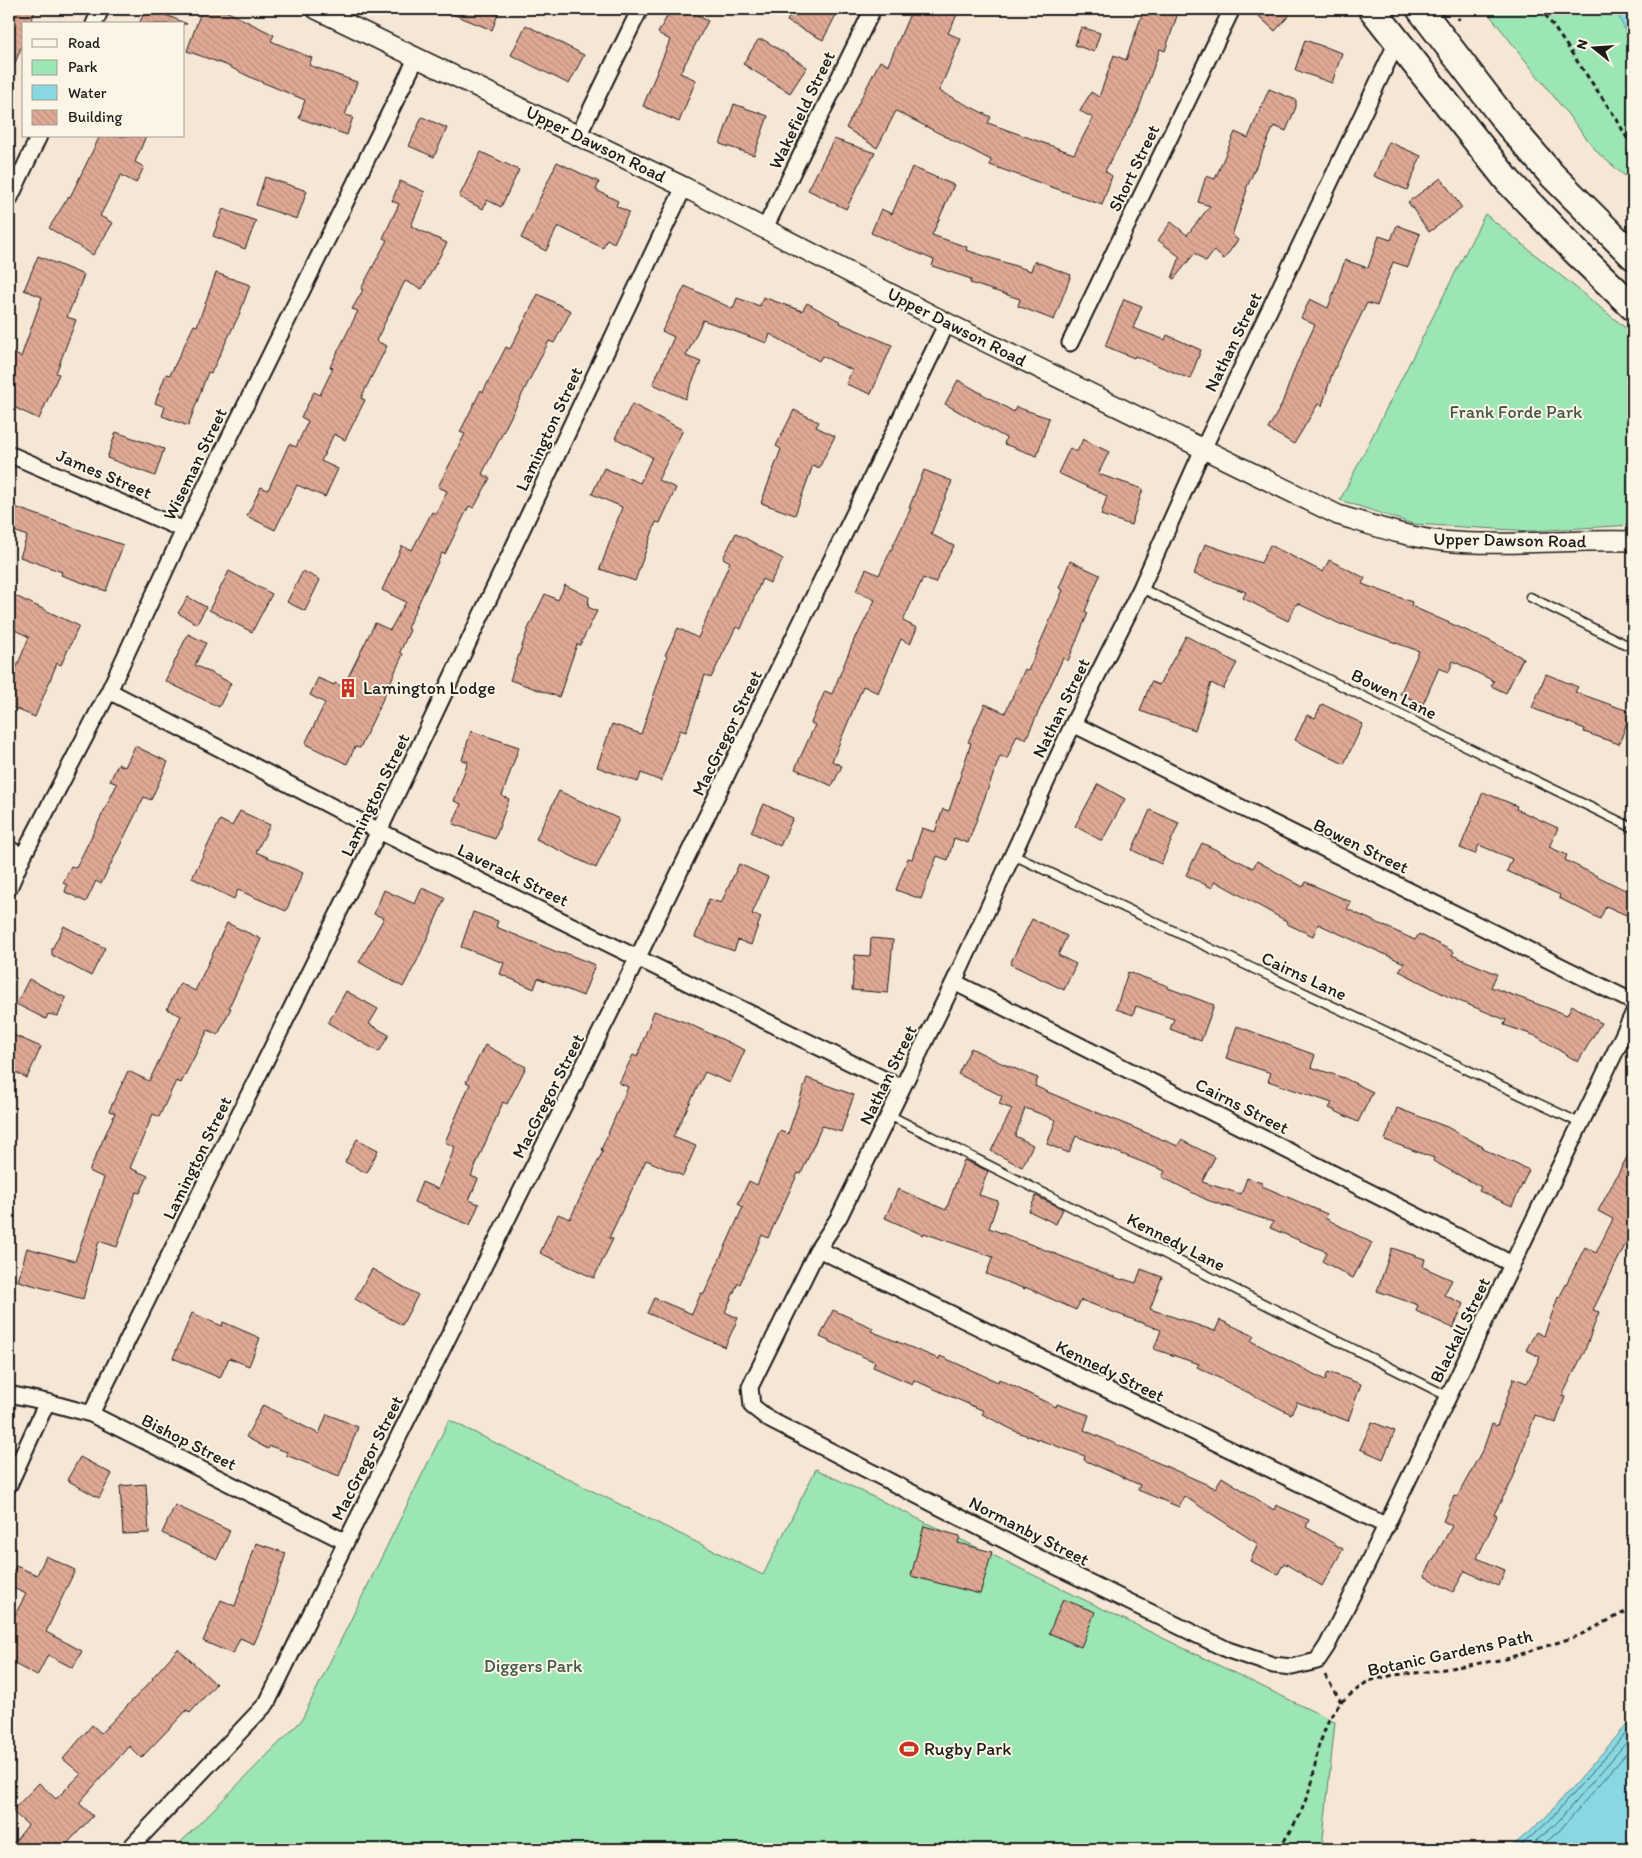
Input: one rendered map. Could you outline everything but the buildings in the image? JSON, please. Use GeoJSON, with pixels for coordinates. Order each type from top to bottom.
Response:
{"type":"FeatureCollection","features":[{"type":"Feature","properties":{"kind":"highway"},"geometry":{"type":"LineString","coordinates":[[1372,9],[1508,181],[1633,308]]}},
{"type":"Feature","properties":{"kind":"highway"},"geometry":{"type":"LineString","coordinates":[[1420,9],[1508,124],[1552,175],[1633,256]]}},
{"type":"Feature","properties":{"kind":"street"},"geometry":{"type":"LineString","coordinates":[[95,22],[101,9]]}},
{"type":"Feature","properties":{"kind":"street","name":"Upper Dawson Road"},"geometry":{"type":"LineString","coordinates":[[316,9],[684,187],[947,323],[1338,515],[1399,533],[1442,541],[1631,540]]}},
{"type":"Feature","properties":{"kind":"street"},"geometry":{"type":"LineString","coordinates":[[578,136],[640,9]]}},
{"type":"Feature","properties":{"kind":"street","name":"Wakefield Street"},"geometry":{"type":"LineString","coordinates":[[765,228],[873,9]]}},
{"type":"Feature","properties":{"kind":"street","name":"Short Street"},"geometry":{"type":"LineString","coordinates":[[1070,343],[1232,9]]}},
{"type":"Feature","properties":{"kind":"street","name":"Nathan Street"},"geometry":{"type":"LineString","coordinates":[[750,1387],[818,1249],[839,1217],[954,982],[1073,724],[1141,588],[1203,449],[1397,42]]}},
{"type":"Feature","properties":{"kind":"street","name":"Wiseman Street"},"geometry":{"type":"LineString","coordinates":[[9,888],[23,856],[109,691],[184,530],[417,57]]}},
{"type":"Feature","properties":{"kind":"street"},"geometry":{"type":"LineString","coordinates":[[9,200],[39,138]]}},
{"type":"Feature","properties":{"kind":"street","name":"Lamington Street"},"geometry":{"type":"LineString","coordinates":[[91,1414],[379,831],[684,187]]}},
{"type":"Feature","properties":{"kind":"street","name":"MacGregor Street"},"geometry":{"type":"LineString","coordinates":[[129,1849],[267,1703],[638,956],[947,323]]}},
{"type":"Feature","properties":{"kind":"street","name":"James Street"},"geometry":{"type":"LineString","coordinates":[[9,454],[184,530]]}},
{"type":"Feature","properties":{"kind":"street","name":"Laverack Street"},"geometry":{"type":"LineString","coordinates":[[109,691],[379,831],[638,956],[902,1088]]}},
{"type":"Feature","properties":{"kind":"street","name":"Bowen Street"},"geometry":{"type":"LineString","coordinates":[[1073,724],[1633,1002]]}},
{"type":"Feature","properties":{"kind":"street"},"geometry":{"type":"LineString","coordinates":[[9,849],[23,856]]}},
{"type":"Feature","properties":{"kind":"street","name":"Cairns Street"},"geometry":{"type":"LineString","coordinates":[[954,982],[1512,1264]]}},
{"type":"Feature","properties":{"kind":"street","name":"Blackall Street"},"geometry":{"type":"LineString","coordinates":[[1317,1661],[1327,1646],[1387,1526],[1512,1264],[1582,1124],[1633,1014]]}},
{"type":"Feature","properties":{"kind":"street","name":"Kennedy Street"},"geometry":{"type":"LineString","coordinates":[[818,1249],[1387,1526]]}},
{"type":"Feature","properties":{"kind":"street","name":"Normanby Street"},"geometry":{"type":"LineString","coordinates":[[750,1387],[752,1406],[770,1420],[1041,1560],[1228,1650],[1272,1665],[1292,1667],[1317,1661]]}},
{"type":"Feature","properties":{"kind":"street","name":"Bishop Street"},"geometry":{"type":"LineString","coordinates":[[9,1394],[91,1414],[346,1542]]}},
{"type":"Feature","properties":{"kind":"street"},"geometry":{"type":"LineString","coordinates":[[9,1485],[47,1402]]}},
{"type":"Feature","properties":{"kind":"lane","name":"Bowen Lane"},"geometry":{"type":"LineString","coordinates":[[1141,588],[1633,828]]}},
{"type":"Feature","properties":{"kind":"lane"},"geometry":{"type":"LineString","coordinates":[[1530,597],[1633,648]]}},
{"type":"Feature","properties":{"kind":"lane","name":"Cairns Lane"},"geometry":{"type":"LineString","coordinates":[[1013,855],[1582,1124]]}},
{"type":"Feature","properties":{"kind":"lane","name":"Kennedy Lane"},"geometry":{"type":"LineString","coordinates":[[889,1115],[1449,1397]]}},
{"type":"Feature","properties":{"kind":"path"},"geometry":{"type":"LineString","coordinates":[[1538,9],[1547,17],[1616,118],[1633,149]]}},
{"type":"Feature","properties":{"kind":"path","name":"Botanic Gardens Path"},"geometry":{"type":"LineString","coordinates":[[1280,1849],[1300,1815],[1312,1783],[1318,1748],[1329,1719],[1341,1702],[1368,1681],[1394,1675],[1426,1672],[1505,1659],[1578,1636],[1633,1608]]}},
{"type":"Feature","properties":{"kind":"path"},"geometry":{"type":"LineString","coordinates":[[1317,1661],[1341,1702]]}},
{"type":"Feature","properties":{"kind":"green space"},"geometry":{"type":"Polygon","coordinates":[[[1485,9],[1633,9],[1633,183],[1598,153],[1485,9]]]}},
{"type":"Feature","properties":{"kind":"green space","name":"Frank Forde Park"},"geometry":{"type":"Polygon","coordinates":[[[1485,214],[1633,334],[1633,525],[1530,531],[1413,524],[1340,500],[1485,214]]]}},
{"type":"Feature","properties":{"kind":"green space","name":"Diggers Park"},"geometry":{"type":"Polygon","coordinates":[[[449,1420],[763,1575],[816,1469],[1335,1722],[1322,1848],[1324,1849],[174,1849],[301,1721],[449,1420]]]}},
{"type":"Feature","properties":{"kind":"water"},"geometry":{"type":"Polygon","coordinates":[[[1612,9],[1633,9],[1633,47],[1619,17],[1612,9]]]}},
{"type":"Feature","properties":{"kind":"water"},"geometry":{"type":"Polygon","coordinates":[[[1633,1718],[1633,1849],[1509,1849],[1545,1818],[1633,1718]]]}},
{"type":"Feature","properties":{"kind":"place","name":"Lamington Lodge"},"geometry":{"type":"Point","coordinates":[348,688]}},
{"type":"Feature","properties":{"kind":"place","name":"Rugby Park"},"geometry":{"type":"Point","coordinates":[909,1749]}}]}
